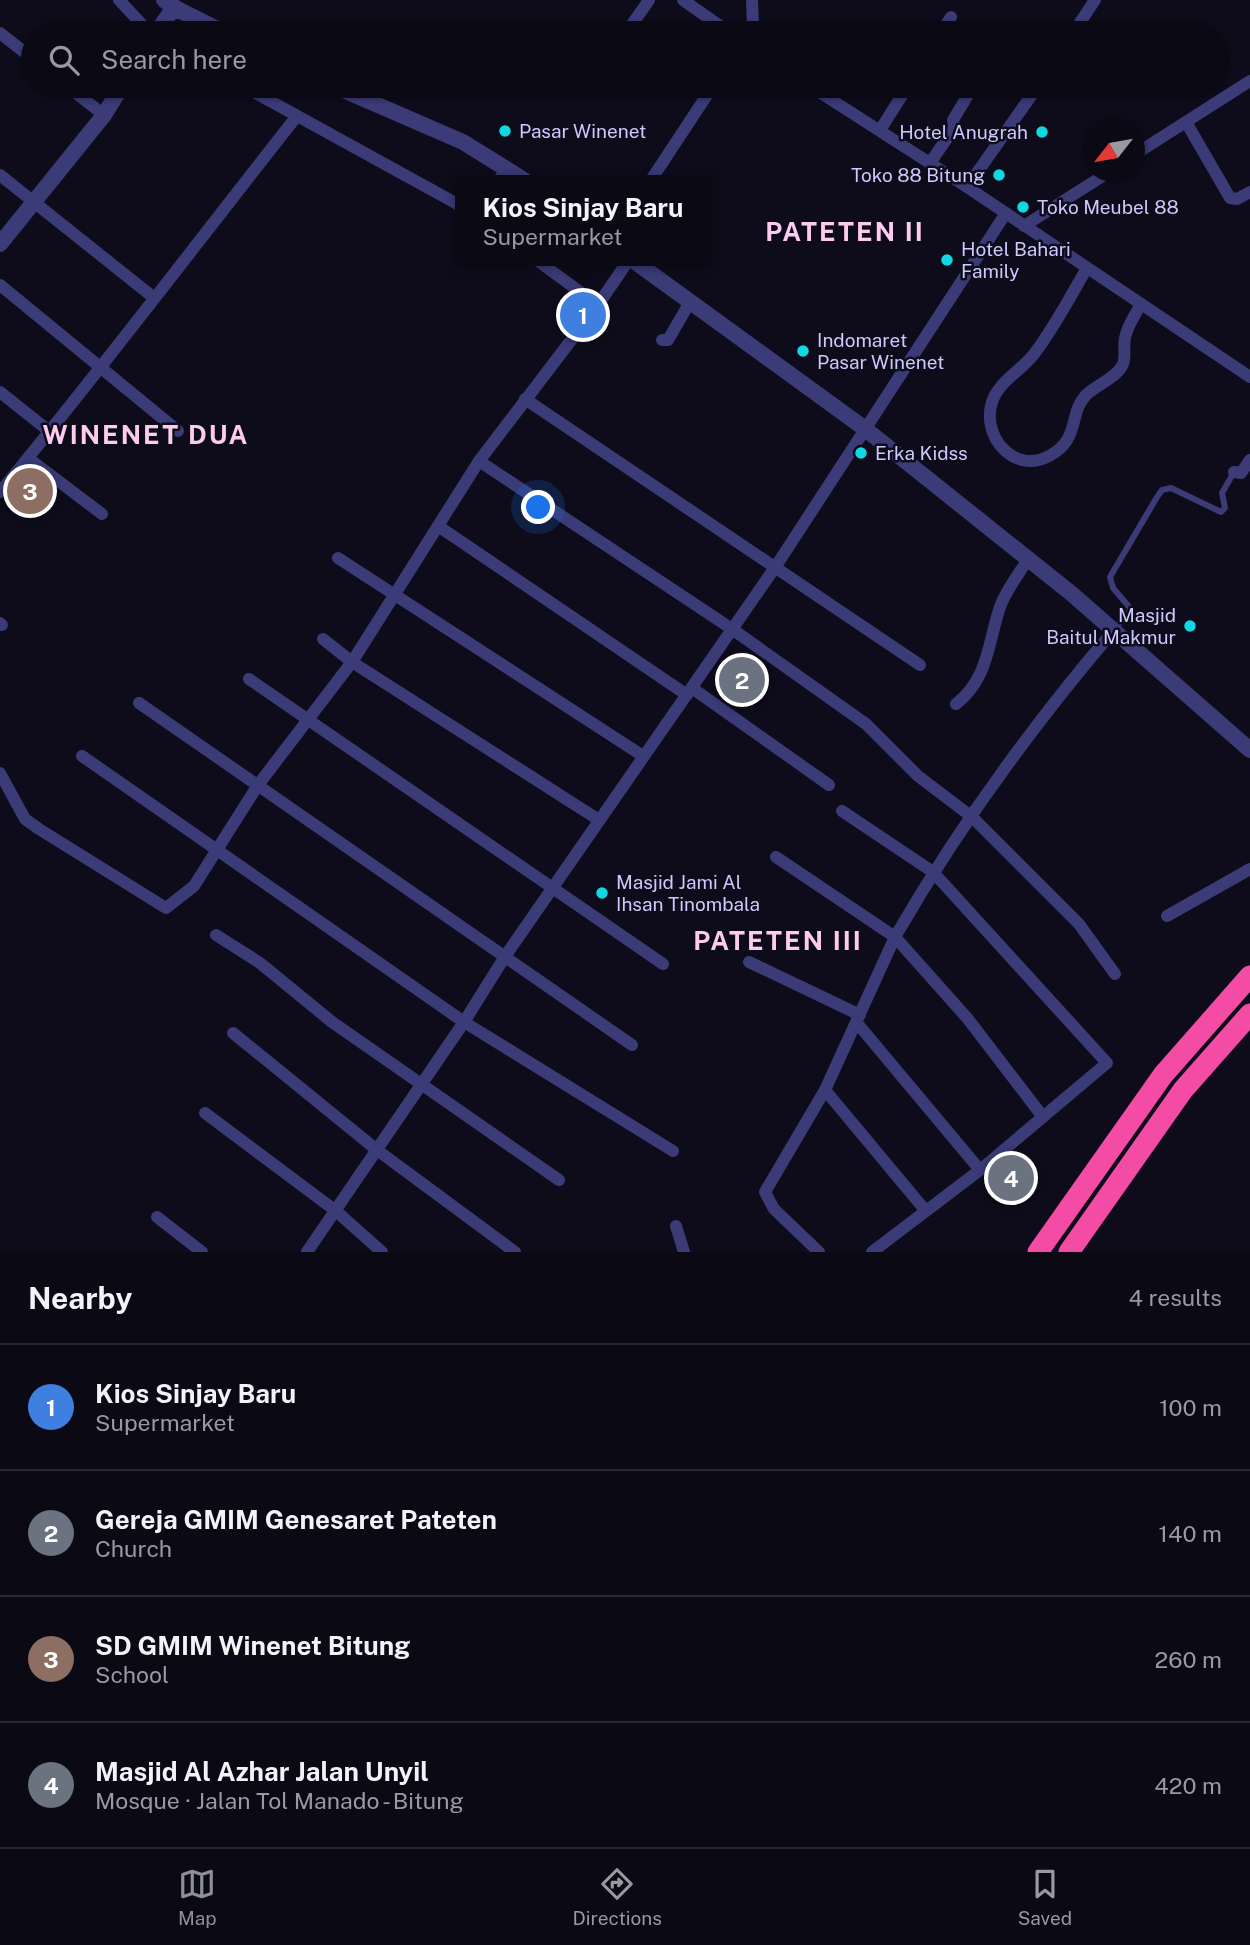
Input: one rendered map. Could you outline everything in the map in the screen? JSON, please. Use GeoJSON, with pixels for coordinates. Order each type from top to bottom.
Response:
{"type":"FeatureCollection","features":[{"type":"Feature","properties":{"kind":"highway"},"geometry":{"type":"LineString","coordinates":[[1038,1252],[1163,1075],[1250,975]]}},
{"type":"Feature","properties":{"kind":"highway"},"geometry":{"type":"LineString","coordinates":[[1069,1252],[1183,1090],[1250,1014]]}},
{"type":"Feature","properties":{"kind":"street"},"geometry":{"type":"LineString","coordinates":[[119,0],[139,21]]}},
{"type":"Feature","properties":{"kind":"street"},"geometry":{"type":"LineString","coordinates":[[163,0],[200,21]]}},
{"type":"Feature","properties":{"kind":"street"},"geometry":{"type":"LineString","coordinates":[[634,21],[649,0]]}},
{"type":"Feature","properties":{"kind":"street"},"geometry":{"type":"LineString","coordinates":[[683,0],[713,21]]}},
{"type":"Feature","properties":{"kind":"street"},"geometry":{"type":"LineString","coordinates":[[752,0],[753,21]]}},
{"type":"Feature","properties":{"kind":"street"},"geometry":{"type":"LineString","coordinates":[[1081,21],[1095,0]]}},
{"type":"Feature","properties":{"kind":"street"},"geometry":{"type":"LineString","coordinates":[[164,21],[170,13],[178,10]]}},
{"type":"Feature","properties":{"kind":"street"},"geometry":{"type":"LineString","coordinates":[[948,21],[951,17]]}},
{"type":"Feature","properties":{"kind":"street"},"geometry":{"type":"LineString","coordinates":[[0,33],[21,50]]}},
{"type":"Feature","properties":{"kind":"street"},"geometry":{"type":"LineString","coordinates":[[1229,94],[1250,81]]}},
{"type":"Feature","properties":{"kind":"street"},"geometry":{"type":"LineString","coordinates":[[82,98],[104,115]]}},
{"type":"Feature","properties":{"kind":"street"},"geometry":{"type":"LineString","coordinates":[[0,244],[104,115],[115,98]]}},
{"type":"Feature","properties":{"kind":"street"},"geometry":{"type":"LineString","coordinates":[[265,98],[455,203]]}},
{"type":"Feature","properties":{"kind":"street"},"geometry":{"type":"LineString","coordinates":[[362,98],[463,142],[503,174]]}},
{"type":"Feature","properties":{"kind":"street"},"geometry":{"type":"LineString","coordinates":[[654,175],[705,98]]}},
{"type":"Feature","properties":{"kind":"street"},"geometry":{"type":"LineString","coordinates":[[829,98],[1250,377]]}},
{"type":"Feature","properties":{"kind":"street"},"geometry":{"type":"LineString","coordinates":[[880,130],[900,98]]}},
{"type":"Feature","properties":{"kind":"street"},"geometry":{"type":"LineString","coordinates":[[930,163],[954,128],[953,120],[966,98]]}},
{"type":"Feature","properties":{"kind":"street"},"geometry":{"type":"LineString","coordinates":[[967,187],[1030,98]]}},
{"type":"Feature","properties":{"kind":"street"},"geometry":{"type":"LineString","coordinates":[[1145,149],[1223,98]]}},
{"type":"Feature","properties":{"kind":"street"},"geometry":{"type":"LineString","coordinates":[[0,492],[100,370],[153,297],[297,116]]}},
{"type":"Feature","properties":{"kind":"street"},"geometry":{"type":"LineString","coordinates":[[1186,122],[1230,198],[1237,200],[1250,191]]}},
{"type":"Feature","properties":{"kind":"street"},"geometry":{"type":"LineString","coordinates":[[0,175],[153,297]]}},
{"type":"Feature","properties":{"kind":"street"},"geometry":{"type":"LineString","coordinates":[[1024,226],[1093,182]]}},
{"type":"Feature","properties":{"kind":"street"},"geometry":{"type":"LineString","coordinates":[[307,1252],[464,1022],[506,955],[776,566],[1006,213]]}},
{"type":"Feature","properties":{"kind":"street"},"geometry":{"type":"LineString","coordinates":[[545,266],[598,306]]}},
{"type":"Feature","properties":{"kind":"street"},"geometry":{"type":"LineString","coordinates":[[0,773],[25,819],[166,908],[194,886],[258,785],[352,662],[479,461],[598,306],[625,266]]}},
{"type":"Feature","properties":{"kind":"street"},"geometry":{"type":"LineString","coordinates":[[641,266],[864,428],[1028,559],[1248,744]]}},
{"type":"Feature","properties":{"kind":"street"},"geometry":{"type":"LineString","coordinates":[[1087,268],[1036,352],[995,395],[991,406],[990,429],[1005,452],[1032,462],[1051,455],[1072,436],[1080,404],[1086,395],[1112,377],[1124,363],[1127,328],[1141,304]]}},
{"type":"Feature","properties":{"kind":"street"},"geometry":{"type":"LineString","coordinates":[[0,285],[100,370],[178,431]]}},
{"type":"Feature","properties":{"kind":"street"},"geometry":{"type":"LineString","coordinates":[[662,340],[668,340],[690,302]]}},
{"type":"Feature","properties":{"kind":"street"},"geometry":{"type":"LineString","coordinates":[[0,393],[49,431]]}},
{"type":"Feature","properties":{"kind":"street"},"geometry":{"type":"LineString","coordinates":[[525,398],[920,665]]}},
{"type":"Feature","properties":{"kind":"street"},"geometry":{"type":"LineString","coordinates":[[28,458],[102,514]]}},
{"type":"Feature","properties":{"kind":"street"},"geometry":{"type":"LineString","coordinates":[[1234,472],[1239,474],[1250,460]]}},
{"type":"Feature","properties":{"kind":"street"},"geometry":{"type":"LineString","coordinates":[[479,461],[732,629],[866,724],[918,776],[972,817],[1079,924],[1115,974]]}},
{"type":"Feature","properties":{"kind":"street"},"geometry":{"type":"LineString","coordinates":[[438,526],[829,785]]}},
{"type":"Feature","properties":{"kind":"street"},"geometry":{"type":"LineString","coordinates":[[338,558],[643,756]]}},
{"type":"Feature","properties":{"kind":"street"},"geometry":{"type":"LineString","coordinates":[[956,704],[968,694],[986,660],[1001,605],[1028,559]]}},
{"type":"Feature","properties":{"kind":"street"},"geometry":{"type":"LineString","coordinates":[[819,1252],[774,1209],[765,1192],[825,1090],[895,937],[933,872],[1046,709],[1114,630]]}},
{"type":"Feature","properties":{"kind":"street"},"geometry":{"type":"LineString","coordinates":[[323,639],[352,662],[599,820]]}},
{"type":"Feature","properties":{"kind":"street"},"geometry":{"type":"LineString","coordinates":[[249,679],[307,722],[554,887],[663,964]]}},
{"type":"Feature","properties":{"kind":"street"},"geometry":{"type":"LineString","coordinates":[[139,703],[506,955],[632,1045]]}},
{"type":"Feature","properties":{"kind":"street"},"geometry":{"type":"LineString","coordinates":[[82,756],[217,853],[464,1022],[673,1151]]}},
{"type":"Feature","properties":{"kind":"street"},"geometry":{"type":"LineString","coordinates":[[842,811],[933,872],[1107,1063],[980,1170],[872,1252]]}},
{"type":"Feature","properties":{"kind":"street"},"geometry":{"type":"LineString","coordinates":[[776,857],[895,937],[975,1027],[1043,1117]]}},
{"type":"Feature","properties":{"kind":"street"},"geometry":{"type":"LineString","coordinates":[[1167,916],[1250,869]]}},
{"type":"Feature","properties":{"kind":"street"},"geometry":{"type":"LineString","coordinates":[[216,935],[242,950],[332,1022],[559,1180]]}},
{"type":"Feature","properties":{"kind":"street"},"geometry":{"type":"LineString","coordinates":[[749,962],[859,1019],[980,1170]]}},
{"type":"Feature","properties":{"kind":"street"},"geometry":{"type":"LineString","coordinates":[[233,1034],[377,1150],[514,1252]]}},
{"type":"Feature","properties":{"kind":"street"},"geometry":{"type":"LineString","coordinates":[[825,1090],[925,1210]]}},
{"type":"Feature","properties":{"kind":"street"},"geometry":{"type":"LineString","coordinates":[[205,1114],[336,1211],[382,1252]]}},
{"type":"Feature","properties":{"kind":"street"},"geometry":{"type":"LineString","coordinates":[[156,1217],[202,1252]]}},
{"type":"Feature","properties":{"kind":"street"},"geometry":{"type":"LineString","coordinates":[[676,1226],[684,1252]]}},
{"type":"Feature","properties":{"kind":"lane"},"geometry":{"type":"LineString","coordinates":[[1114,630],[1132,609],[1114,588],[1110,577],[1162,490],[1171,488],[1221,512],[1225,508],[1222,493],[1234,472]]}},
{"type":"Feature","properties":{"kind":"place","name":"Pasar Winenet"},"geometry":{"type":"Point","coordinates":[505,131]}},
{"type":"Feature","properties":{"kind":"place","name":"Hotel Anugrah"},"geometry":{"type":"Point","coordinates":[1042,132]}},
{"type":"Feature","properties":{"kind":"place","name":"Toko 88 Bitung"},"geometry":{"type":"Point","coordinates":[999,175]}},
{"type":"Feature","properties":{"kind":"place","name":"Toko Meubel 88"},"geometry":{"type":"Point","coordinates":[1023,207]}},
{"type":"Feature","properties":{"kind":"place","name":"Hotel Bahari Family"},"geometry":{"type":"Point","coordinates":[947,260]}},
{"type":"Feature","properties":{"kind":"place","name":"Kios Sinjay Baru"},"geometry":{"type":"Point","coordinates":[583,315]}},
{"type":"Feature","properties":{"kind":"place","name":"Indomaret Pasar Winenet"},"geometry":{"type":"Point","coordinates":[803,351]}},
{"type":"Feature","properties":{"kind":"place","name":"Erka Kidss"},"geometry":{"type":"Point","coordinates":[861,453]}},
{"type":"Feature","properties":{"kind":"place","name":"SD GMIM Winenet Bitung"},"geometry":{"type":"Point","coordinates":[30,491]}},
{"type":"Feature","properties":{"kind":"place","name":"Masjid Baitul Makmur"},"geometry":{"type":"Point","coordinates":[1190,626]}},
{"type":"Feature","properties":{"kind":"place","name":"Gereja GMIM Genesaret Pateten"},"geometry":{"type":"Point","coordinates":[742,680]}},
{"type":"Feature","properties":{"kind":"place","name":"Masjid Jami Al Ihsan Tinombala"},"geometry":{"type":"Point","coordinates":[602,893]}},
{"type":"Feature","properties":{"kind":"place","name":"Masjid Al Azhar Jalan Unyil"},"geometry":{"type":"Point","coordinates":[1011,1178]}},
{"type":"Feature","properties":{"kind":"district","name":"PATETEN II"},"geometry":{"type":"Point","coordinates":[845,232]}},
{"type":"Feature","properties":{"kind":"district","name":"WINENET DUA"},"geometry":{"type":"Point","coordinates":[146,435]}},
{"type":"Feature","properties":{"kind":"district","name":"PATETEN III"},"geometry":{"type":"Point","coordinates":[778,941]}}]}
